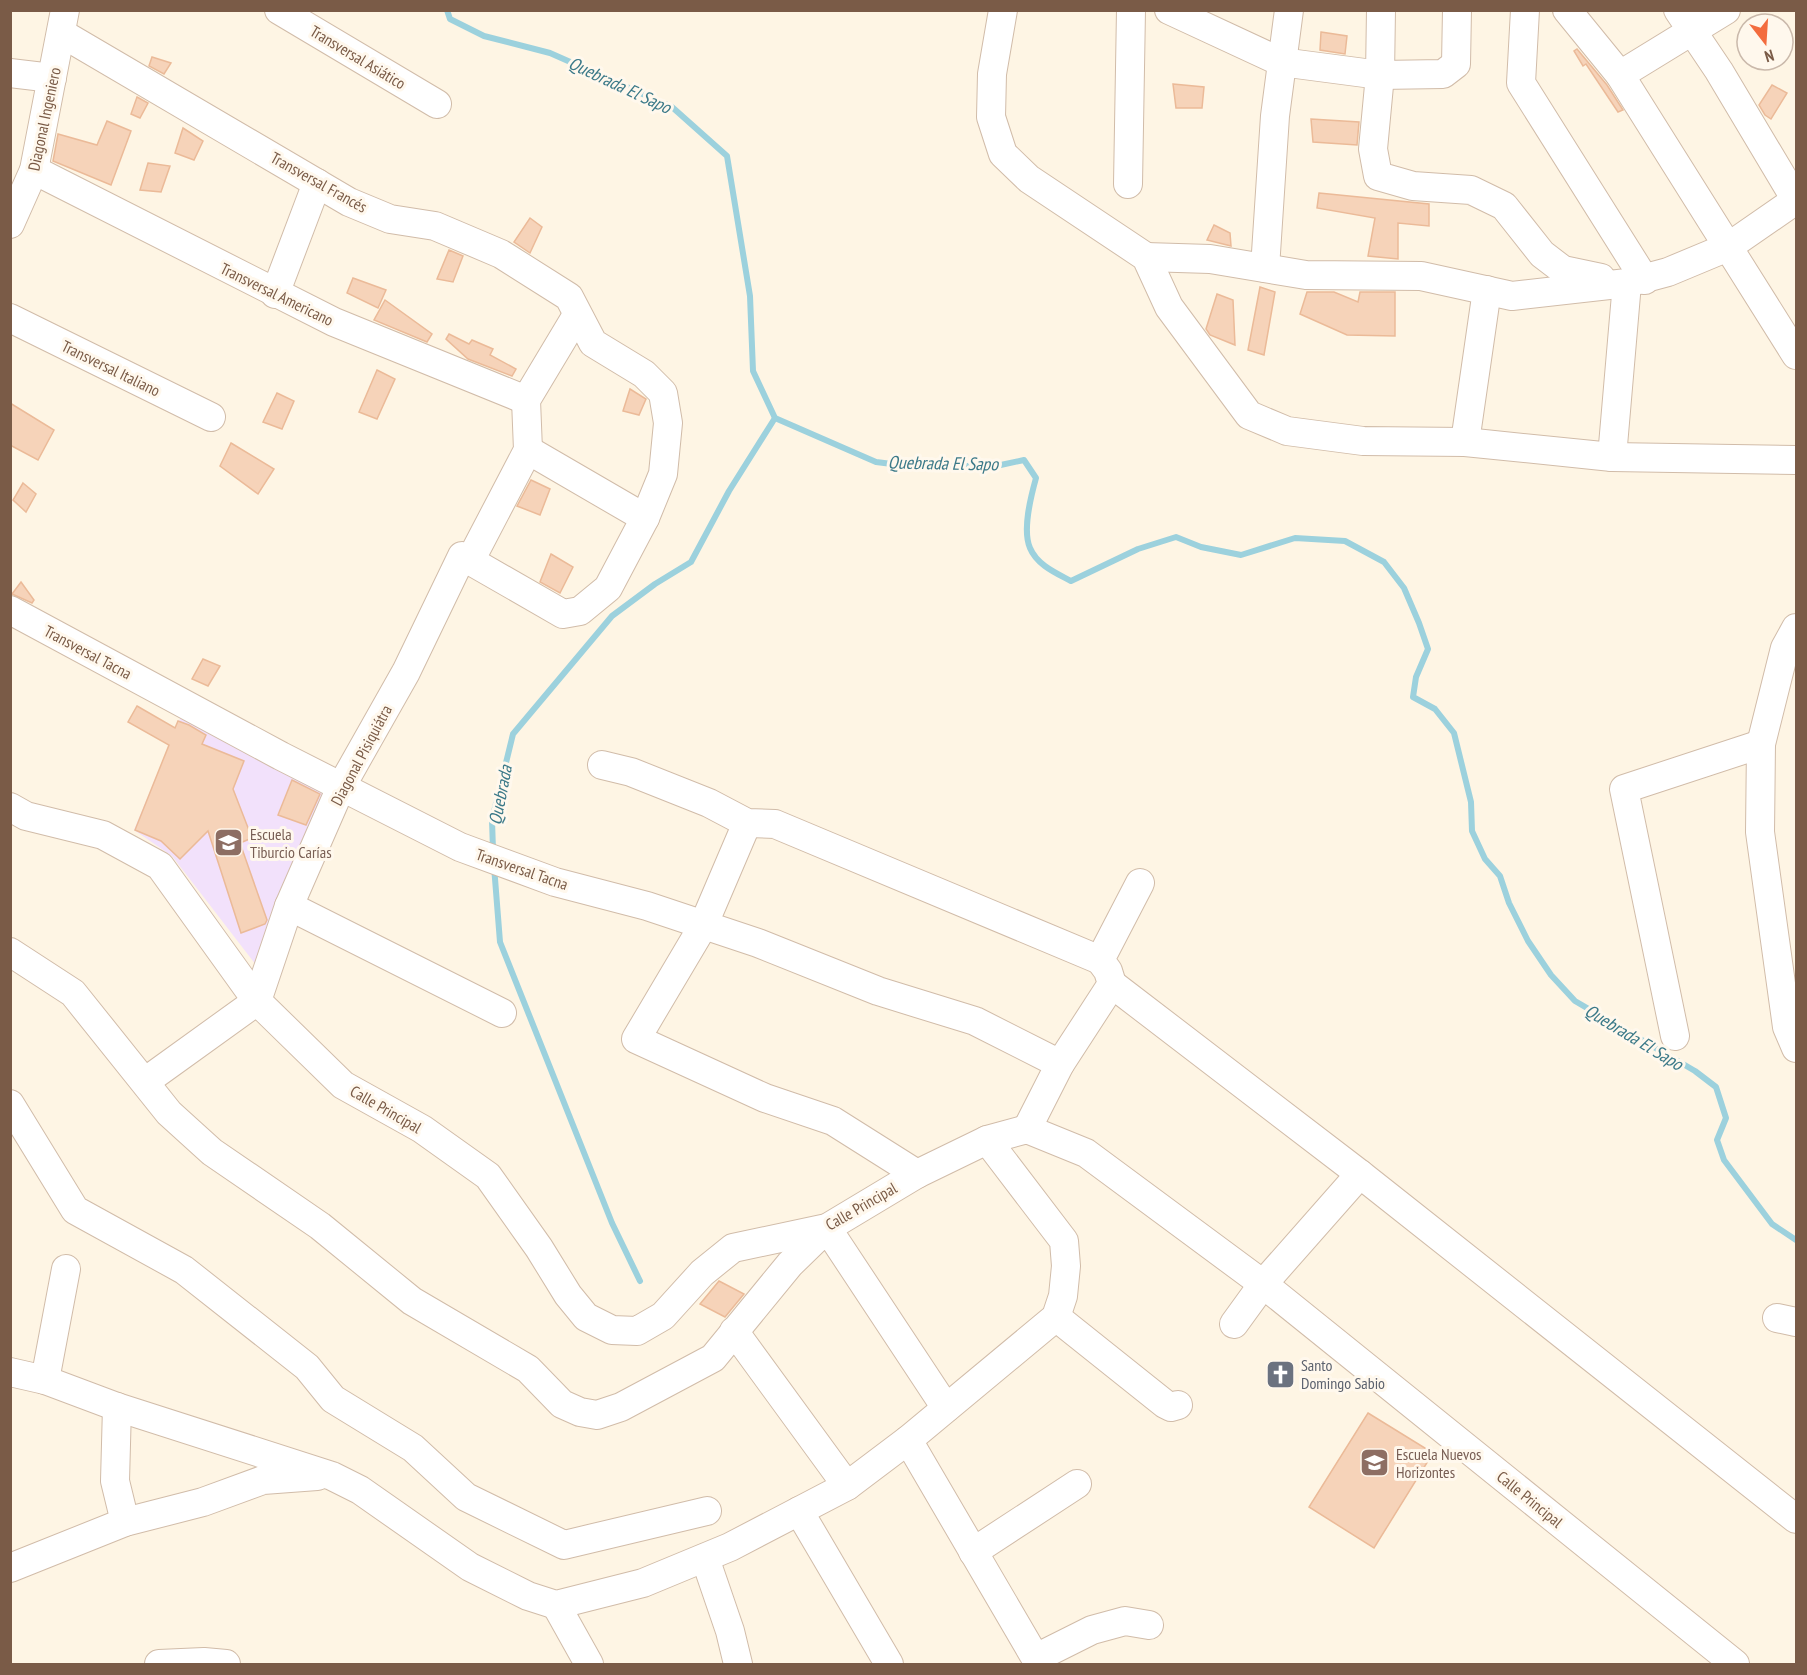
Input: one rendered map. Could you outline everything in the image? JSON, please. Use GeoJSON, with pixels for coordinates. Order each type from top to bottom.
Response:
{"type":"FeatureCollection","features":[{"type":"Feature","properties":{"kind":"street","name":"Transversal Asiático"},"geometry":{"type":"LineString","coordinates":[[279,10],[437,104]]}},
{"type":"Feature","properties":{"kind":"street"},"geometry":{"type":"LineString","coordinates":[[1003,10],[992,74],[991,117],[1003,154],[1029,179],[1146,257],[1169,307],[1249,415],[1287,431],[1362,441],[1465,442],[1612,457],[1797,460]]}},
{"type":"Feature","properties":{"kind":"street"},"geometry":{"type":"LineString","coordinates":[[1128,184],[1131,10]]}},
{"type":"Feature","properties":{"kind":"street"},"geometry":{"type":"LineString","coordinates":[[1169,10],[1281,62],[1380,75],[1443,74],[1456,64],[1457,10]]}},
{"type":"Feature","properties":{"kind":"street"},"geometry":{"type":"LineString","coordinates":[[1265,268],[1281,62],[1289,10]]}},
{"type":"Feature","properties":{"kind":"street"},"geometry":{"type":"LineString","coordinates":[[1381,10],[1380,75],[1373,149],[1378,176],[1413,186],[1471,190],[1504,207],[1542,254],[1563,270],[1636,282]]}},
{"type":"Feature","properties":{"kind":"street"},"geometry":{"type":"LineString","coordinates":[[1525,10],[1521,83],[1636,282],[1612,457]]}},
{"type":"Feature","properties":{"kind":"street"},"geometry":{"type":"LineString","coordinates":[[1567,10],[1620,75],[1797,355]]}},
{"type":"Feature","properties":{"kind":"street"},"geometry":{"type":"LineString","coordinates":[[1620,75],[1686,22],[1726,10]]}},
{"type":"Feature","properties":{"kind":"street","name":"Diagonal Ingeniero"},"geometry":{"type":"LineString","coordinates":[[10,224],[24,182],[52,78],[63,22]]}},
{"type":"Feature","properties":{"kind":"street","name":"Transversal Francés"},"geometry":{"type":"LineString","coordinates":[[63,22],[349,202],[390,219],[435,226],[501,254],[569,297],[593,343],[644,374],[663,393],[668,423],[663,474],[645,518],[608,588],[580,611],[562,614],[466,558]]}},
{"type":"Feature","properties":{"kind":"street"},"geometry":{"type":"LineString","coordinates":[[1146,257],[1210,259],[1306,275],[1421,276],[1512,296],[1636,282],[1728,246],[1796,200],[1686,22]]}},
{"type":"Feature","properties":{"kind":"street"},"geometry":{"type":"LineString","coordinates":[[10,73],[52,78]]}},
{"type":"Feature","properties":{"kind":"street","name":"Transversal Americano"},"geometry":{"type":"LineString","coordinates":[[24,182],[334,322],[526,400]]}},
{"type":"Feature","properties":{"kind":"street"},"geometry":{"type":"LineString","coordinates":[[275,294],[317,183]]}},
{"type":"Feature","properties":{"kind":"street"},"geometry":{"type":"LineString","coordinates":[[1465,442],[1486,291]]}},
{"type":"Feature","properties":{"kind":"street"},"geometry":{"type":"LineString","coordinates":[[526,400],[577,315]]}},
{"type":"Feature","properties":{"kind":"street","name":"Transversal Italiano"},"geometry":{"type":"LineString","coordinates":[[10,318],[211,417]]}},
{"type":"Feature","properties":{"kind":"street","name":"Diagonal Pisiquiátra"},"geometry":{"type":"LineString","coordinates":[[257,1001],[289,906],[341,787],[406,672],[466,558],[528,450],[526,400]]}},
{"type":"Feature","properties":{"kind":"street"},"geometry":{"type":"LineString","coordinates":[[528,450],[645,518]]}},
{"type":"Feature","properties":{"kind":"street","name":"Transversal Tacna"},"geometry":{"type":"LineString","coordinates":[[10,610],[460,848],[555,882],[646,906],[758,944],[878,991],[975,1021],[1060,1064]]}},
{"type":"Feature","properties":{"kind":"street"},"geometry":{"type":"LineString","coordinates":[[1797,628],[1785,648],[1761,744],[1760,832],[1787,1027],[1797,1048]]}},
{"type":"Feature","properties":{"kind":"street"},"geometry":{"type":"LineString","coordinates":[[1675,1036],[1624,789],[1761,744]]}},
{"type":"Feature","properties":{"kind":"street"},"geometry":{"type":"LineString","coordinates":[[602,765],[631,772],[709,804],[747,823],[775,824],[1106,972],[1797,1520]]}},
{"type":"Feature","properties":{"kind":"street","name":"Calle Principal"},"geometry":{"type":"LineString","coordinates":[[10,807],[26,816],[103,835],[160,866],[257,1001],[344,1085],[422,1129],[488,1176],[586,1317],[612,1330],[637,1331],[663,1316],[702,1273],[733,1248],[827,1228],[917,1174],[987,1140],[1027,1129],[1086,1153],[1263,1284],[1736,1665]]}},
{"type":"Feature","properties":{"kind":"street"},"geometry":{"type":"LineString","coordinates":[[747,823],[703,926],[636,1039],[765,1098],[833,1121],[917,1174]]}},
{"type":"Feature","properties":{"kind":"street"},"geometry":{"type":"LineString","coordinates":[[1027,1129],[1106,972],[1140,883]]}},
{"type":"Feature","properties":{"kind":"street"},"geometry":{"type":"LineString","coordinates":[[289,906],[502,1013]]}},
{"type":"Feature","properties":{"kind":"street"},"geometry":{"type":"LineString","coordinates":[[10,952],[73,993],[146,1081],[169,1113],[213,1152],[320,1226],[412,1301],[528,1369],[562,1404],[597,1415],[621,1407],[712,1358],[790,1264],[827,1228],[946,1408]]}},
{"type":"Feature","properties":{"kind":"street"},"geometry":{"type":"LineString","coordinates":[[146,1081],[257,1001]]}},
{"type":"Feature","properties":{"kind":"street"},"geometry":{"type":"LineString","coordinates":[[10,1104],[75,1210],[184,1270],[307,1367],[333,1399],[413,1448],[466,1497],[564,1545],[706,1511]]}},
{"type":"Feature","properties":{"kind":"street"},"geometry":{"type":"LineString","coordinates":[[10,1372],[45,1380],[117,1407],[332,1476],[360,1490],[470,1567],[528,1596],[556,1605],[643,1583],[705,1558],[847,1486],[908,1440],[1056,1317],[1063,1296],[1066,1266],[1064,1241],[987,1140]]}},
{"type":"Feature","properties":{"kind":"street"},"geometry":{"type":"LineString","coordinates":[[1234,1324],[1263,1284],[1360,1174]]}},
{"type":"Feature","properties":{"kind":"street"},"geometry":{"type":"LineString","coordinates":[[45,1380],[66,1269]]}},
{"type":"Feature","properties":{"kind":"street"},"geometry":{"type":"LineString","coordinates":[[1056,1317],[1165,1404],[1171,1407],[1178,1405]]}},
{"type":"Feature","properties":{"kind":"street"},"geometry":{"type":"LineString","coordinates":[[734,1331],[847,1486]]}},
{"type":"Feature","properties":{"kind":"street"},"geometry":{"type":"LineString","coordinates":[[117,1407],[114,1481],[125,1522]]}},
{"type":"Feature","properties":{"kind":"street"},"geometry":{"type":"LineString","coordinates":[[908,1440],[1038,1661],[1092,1630],[1125,1621],[1149,1625]]}},
{"type":"Feature","properties":{"kind":"street"},"geometry":{"type":"LineString","coordinates":[[10,1568],[125,1522],[203,1503],[262,1480],[332,1476]]}},
{"type":"Feature","properties":{"kind":"street"},"geometry":{"type":"LineString","coordinates":[[973,1552],[1077,1484]]}},
{"type":"Feature","properties":{"kind":"street"},"geometry":{"type":"LineString","coordinates":[[799,1511],[889,1665]]}},
{"type":"Feature","properties":{"kind":"street"},"geometry":{"type":"LineString","coordinates":[[705,1558],[730,1631],[738,1665]]}},
{"type":"Feature","properties":{"kind":"street"},"geometry":{"type":"LineString","coordinates":[[556,1605],[589,1665]]}},
{"type":"Feature","properties":{"kind":"street"},"geometry":{"type":"LineString","coordinates":[[159,1665],[204,1662],[226,1665]]}},
{"type":"Feature","properties":{"kind":"shaded area","name":"Escuela Tiburcio Carías"},"geometry":{"type":"Polygon","coordinates":[[[182,714],[326,791],[256,965],[172,856],[134,830],[182,714]]]}},
{"type":"Feature","properties":{"kind":"building"},"geometry":{"type":"Polygon","coordinates":[[[1321,32],[1347,36],[1345,54],[1320,50],[1321,32]]]}},
{"type":"Feature","properties":{"kind":"building"},"geometry":{"type":"Polygon","coordinates":[[[1577,49],[1607,85],[1623,110],[1618,112],[1586,64],[1583,66],[1574,51],[1577,49]]]}},
{"type":"Feature","properties":{"kind":"building"},"geometry":{"type":"Polygon","coordinates":[[[152,57],[171,63],[164,74],[149,66],[152,57]]]}},
{"type":"Feature","properties":{"kind":"building"},"geometry":{"type":"Polygon","coordinates":[[[1173,84],[1204,87],[1202,108],[1176,108],[1173,84]]]}},
{"type":"Feature","properties":{"kind":"building"},"geometry":{"type":"Polygon","coordinates":[[[1772,85],[1787,93],[1771,119],[1765,115],[1759,105],[1772,85]]]}},
{"type":"Feature","properties":{"kind":"building"},"geometry":{"type":"Polygon","coordinates":[[[137,97],[148,103],[140,118],[131,114],[137,97]]]}},
{"type":"Feature","properties":{"kind":"building"},"geometry":{"type":"Polygon","coordinates":[[[1311,119],[1359,122],[1357,145],[1313,142],[1311,119]]]}},
{"type":"Feature","properties":{"kind":"building"},"geometry":{"type":"Polygon","coordinates":[[[107,121],[131,131],[111,185],[53,161],[58,134],[97,145],[107,121]]]}},
{"type":"Feature","properties":{"kind":"building"},"geometry":{"type":"Polygon","coordinates":[[[183,128],[203,141],[194,160],[175,153],[183,128]]]}},
{"type":"Feature","properties":{"kind":"building"},"geometry":{"type":"Polygon","coordinates":[[[148,163],[170,166],[161,192],[140,190],[148,163]]]}},
{"type":"Feature","properties":{"kind":"building"},"geometry":{"type":"Polygon","coordinates":[[[1319,193],[1429,204],[1429,226],[1398,223],[1398,259],[1368,256],[1375,218],[1317,208],[1319,193]]]}},
{"type":"Feature","properties":{"kind":"building"},"geometry":{"type":"Polygon","coordinates":[[[530,218],[542,227],[530,253],[514,242],[530,218]]]}},
{"type":"Feature","properties":{"kind":"building"},"geometry":{"type":"Polygon","coordinates":[[[1214,225],[1230,233],[1231,246],[1207,240],[1214,225]]]}},
{"type":"Feature","properties":{"kind":"building"},"geometry":{"type":"Polygon","coordinates":[[[449,250],[463,256],[453,282],[437,279],[449,250]]]}},
{"type":"Feature","properties":{"kind":"building"},"geometry":{"type":"Polygon","coordinates":[[[353,278],[386,290],[378,308],[347,293],[353,278]]]}},
{"type":"Feature","properties":{"kind":"building"},"geometry":{"type":"Polygon","coordinates":[[[1260,287],[1275,292],[1264,355],[1248,350],[1260,287]]]}},
{"type":"Feature","properties":{"kind":"building"},"geometry":{"type":"Polygon","coordinates":[[[1307,292],[1334,292],[1358,302],[1360,292],[1395,292],[1395,336],[1347,335],[1300,314],[1307,292]]]}},
{"type":"Feature","properties":{"kind":"building"},"geometry":{"type":"Polygon","coordinates":[[[1217,294],[1233,300],[1235,345],[1210,335],[1206,329],[1217,294]]]}},
{"type":"Feature","properties":{"kind":"building"},"geometry":{"type":"Polygon","coordinates":[[[385,300],[432,334],[427,342],[374,320],[385,300]]]}},
{"type":"Feature","properties":{"kind":"building"},"geometry":{"type":"Polygon","coordinates":[[[449,334],[469,344],[472,340],[493,349],[490,355],[516,369],[512,376],[468,359],[446,339],[449,334]]]}},
{"type":"Feature","properties":{"kind":"building"},"geometry":{"type":"Polygon","coordinates":[[[377,370],[395,379],[377,419],[359,412],[377,370]]]}},
{"type":"Feature","properties":{"kind":"building"},"geometry":{"type":"Polygon","coordinates":[[[630,389],[646,399],[639,415],[623,411],[630,389]]]}},
{"type":"Feature","properties":{"kind":"building"},"geometry":{"type":"Polygon","coordinates":[[[277,393],[294,401],[282,429],[263,422],[277,393]]]}},
{"type":"Feature","properties":{"kind":"building"},"geometry":{"type":"Polygon","coordinates":[[[10,403],[54,430],[38,460],[10,445],[10,403]]]}},
{"type":"Feature","properties":{"kind":"building"},"geometry":{"type":"Polygon","coordinates":[[[231,443],[274,469],[258,494],[220,466],[231,443]]]}},
{"type":"Feature","properties":{"kind":"building"},"geometry":{"type":"Polygon","coordinates":[[[531,480],[550,489],[540,515],[517,506],[531,480]]]}},
{"type":"Feature","properties":{"kind":"building"},"geometry":{"type":"Polygon","coordinates":[[[23,483],[36,494],[26,512],[13,500],[23,483]]]}},
{"type":"Feature","properties":{"kind":"building"},"geometry":{"type":"Polygon","coordinates":[[[551,554],[573,567],[560,593],[540,582],[551,554]]]}},
{"type":"Feature","properties":{"kind":"building"},"geometry":{"type":"Polygon","coordinates":[[[21,582],[34,600],[32,603],[12,594],[21,582]]]}},
{"type":"Feature","properties":{"kind":"building"},"geometry":{"type":"Polygon","coordinates":[[[203,659],[220,666],[208,686],[192,679],[203,659]]]}},
{"type":"Feature","properties":{"kind":"building"},"geometry":{"type":"Polygon","coordinates":[[[137,706],[175,728],[178,721],[189,725],[206,735],[202,744],[244,761],[233,789],[252,838],[240,843],[267,920],[265,924],[241,933],[208,831],[180,859],[161,841],[135,830],[169,745],[128,722],[137,706]]]}},
{"type":"Feature","properties":{"kind":"building"},"geometry":{"type":"Polygon","coordinates":[[[292,780],[320,794],[306,825],[278,815],[292,780]]]}},
{"type":"Feature","properties":{"kind":"building"},"geometry":{"type":"Polygon","coordinates":[[[719,1281],[744,1294],[725,1317],[700,1304],[719,1281]]]}},
{"type":"Feature","properties":{"kind":"building"},"geometry":{"type":"Polygon","coordinates":[[[1368,1413],[1433,1453],[1374,1548],[1309,1507],[1368,1413]]]}},
{"type":"Feature","properties":{"kind":"waterway","name":"Quebrada El Sapo"},"geometry":{"type":"LineString","coordinates":[[447,10],[450,19],[484,36],[550,53],[672,107],[727,156],[750,296],[753,371],[775,418],[876,462],[908,466],[996,466],[1024,460],[1036,478],[1027,523],[1030,548],[1042,564],[1071,581],[1138,549],[1176,537],[1201,547],[1241,555],[1295,538],[1345,541],[1384,562],[1404,588],[1428,649],[1416,677],[1413,697],[1435,709],[1454,733],[1471,802],[1472,831],[1485,859],[1500,876],[1509,903],[1528,941],[1551,975],[1575,1001],[1695,1071],[1716,1087],[1726,1118],[1717,1140],[1724,1160],[1772,1224],[1796,1240]]}},
{"type":"Feature","properties":{"kind":"waterway","name":"Quebrada"},"geometry":{"type":"LineString","coordinates":[[493,850],[492,820],[513,734],[612,616],[655,584],[691,562],[729,491],[775,418]]}},
{"type":"Feature","properties":{"kind":"waterway","name":"Quebrada"},"geometry":{"type":"LineString","coordinates":[[494,866],[500,942],[612,1223],[640,1281]]}},
{"type":"Feature","properties":{"kind":"place","name":"Escuela Tiburcio Carías"},"geometry":{"type":"Point","coordinates":[229,843]}},
{"type":"Feature","properties":{"kind":"place","name":"Santo Domingo Sabio"},"geometry":{"type":"Point","coordinates":[1280,1374]}},
{"type":"Feature","properties":{"kind":"place","name":"Escuela Nuevos Horizontes"},"geometry":{"type":"Point","coordinates":[1375,1463]}}]}
